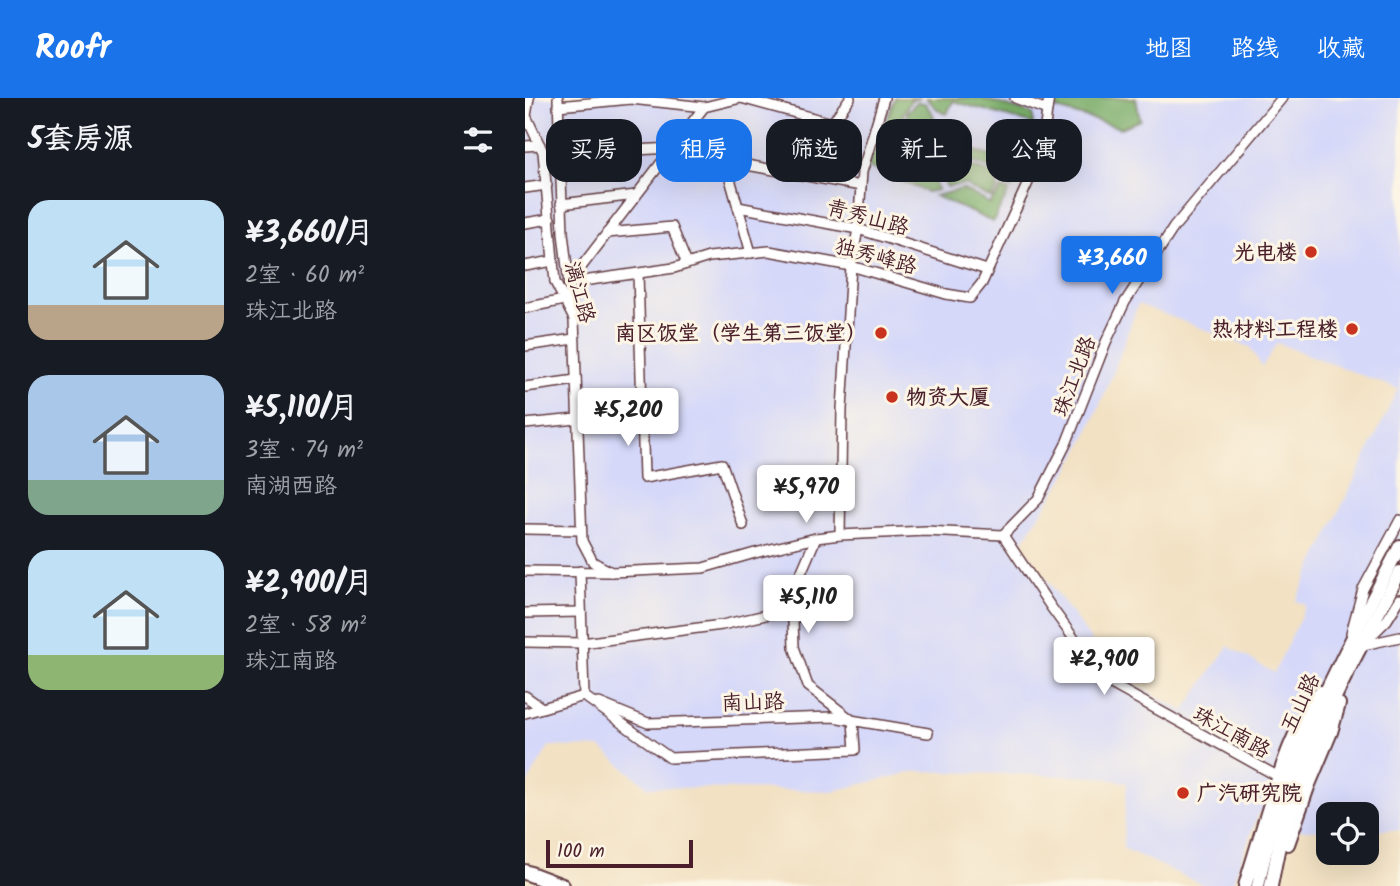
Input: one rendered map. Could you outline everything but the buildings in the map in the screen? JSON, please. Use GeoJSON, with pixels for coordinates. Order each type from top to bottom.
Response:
{"type":"FeatureCollection","features":[{"type":"Feature","properties":{"kind":"highway"},"geometry":{"type":"LineString","coordinates":[[525,872],[562,886]]}},
{"type":"Feature","properties":{"kind":"main road","name":"五山路"},"geometry":{"type":"LineString","coordinates":[[1258,886],[1267,846],[1287,797],[1313,748],[1348,648],[1400,546]]}},
{"type":"Feature","properties":{"kind":"main road","name":"五山路"},"geometry":{"type":"LineString","coordinates":[[1339,678],[1361,646],[1400,572]]}},
{"type":"Feature","properties":{"kind":"main road"},"geometry":{"type":"LineString","coordinates":[[1245,886],[1292,742],[1307,711],[1339,678]]}},
{"type":"Feature","properties":{"kind":"main road"},"geometry":{"type":"LineString","coordinates":[[1279,886],[1292,830],[1337,713],[1339,678]]}},
{"type":"Feature","properties":{"kind":"main road","name":"五山路"},"geometry":{"type":"LineString","coordinates":[[1271,886],[1287,797]]}},
{"type":"Feature","properties":{"kind":"street","name":"漓江路"},"geometry":{"type":"LineString","coordinates":[[529,98],[526,116],[543,152],[555,282],[573,319],[582,541],[593,562],[611,572]]}},
{"type":"Feature","properties":{"kind":"street"},"geometry":{"type":"LineString","coordinates":[[558,102],[631,98],[707,103],[741,98],[832,123],[850,98]]}},
{"type":"Feature","properties":{"kind":"street"},"geometry":{"type":"LineString","coordinates":[[840,535],[842,409],[851,265],[858,229],[862,172],[884,98]]}},
{"type":"Feature","properties":{"kind":"street"},"geometry":{"type":"LineString","coordinates":[[1016,98],[1047,110]]}},
{"type":"Feature","properties":{"kind":"street","name":"独秀峰路"},"geometry":{"type":"LineString","coordinates":[[569,283],[674,268],[709,257],[769,251],[851,265],[946,294],[970,298],[982,283],[1042,152],[1049,98]]}},
{"type":"Feature","properties":{"kind":"street","name":"珠江北路"},"geometry":{"type":"LineString","coordinates":[[1003,535],[1038,499],[1066,444],[1106,342],[1132,292],[1174,227],[1282,98]]}},
{"type":"Feature","properties":{"kind":"street"},"geometry":{"type":"LineString","coordinates":[[695,119],[707,103]]}},
{"type":"Feature","properties":{"kind":"street"},"geometry":{"type":"LineString","coordinates":[[525,146],[540,145]]}},
{"type":"Feature","properties":{"kind":"street"},"geometry":{"type":"LineString","coordinates":[[751,253],[725,161],[861,186]]}},
{"type":"Feature","properties":{"kind":"street"},"geometry":{"type":"LineString","coordinates":[[569,283],[656,170]]}},
{"type":"Feature","properties":{"kind":"street"},"geometry":{"type":"LineString","coordinates":[[560,182],[573,319]]}},
{"type":"Feature","properties":{"kind":"street"},"geometry":{"type":"LineString","coordinates":[[525,188],[547,185]]}},
{"type":"Feature","properties":{"kind":"street"},"geometry":{"type":"LineString","coordinates":[[561,204],[636,195]]}},
{"type":"Feature","properties":{"kind":"street","name":"青秀山路"},"geometry":{"type":"LineString","coordinates":[[738,207],[858,229],[987,270]]}},
{"type":"Feature","properties":{"kind":"street"},"geometry":{"type":"LineString","coordinates":[[525,223],[550,219]]}},
{"type":"Feature","properties":{"kind":"street"},"geometry":{"type":"LineString","coordinates":[[607,233],[673,227],[687,264]]}},
{"type":"Feature","properties":{"kind":"street"},"geometry":{"type":"LineString","coordinates":[[525,266],[553,261]]}},
{"type":"Feature","properties":{"kind":"street"},"geometry":{"type":"LineString","coordinates":[[638,273],[644,478],[722,464],[743,525]]}},
{"type":"Feature","properties":{"kind":"street"},"geometry":{"type":"LineString","coordinates":[[525,308],[564,300]]}},
{"type":"Feature","properties":{"kind":"street"},"geometry":{"type":"LineString","coordinates":[[525,346],[574,339]]}},
{"type":"Feature","properties":{"kind":"street"},"geometry":{"type":"LineString","coordinates":[[525,387],[576,380]]}},
{"type":"Feature","properties":{"kind":"street"},"geometry":{"type":"LineString","coordinates":[[525,424],[577,419]]}},
{"type":"Feature","properties":{"kind":"street"},"geometry":{"type":"LineString","coordinates":[[1348,648],[1363,589],[1400,520]]}},
{"type":"Feature","properties":{"kind":"street"},"geometry":{"type":"LineString","coordinates":[[525,529],[581,530]]}},
{"type":"Feature","properties":{"kind":"street"},"geometry":{"type":"LineString","coordinates":[[525,570],[611,572],[703,568],[816,538],[840,535],[926,531],[1003,535]]}},
{"type":"Feature","properties":{"kind":"street","name":"珠江南路"},"geometry":{"type":"LineString","coordinates":[[1003,535],[1104,680],[1279,777]]}},
{"type":"Feature","properties":{"kind":"street"},"geometry":{"type":"LineString","coordinates":[[584,696],[670,758],[855,750],[853,720],[808,686],[794,647],[792,594],[816,538]]}},
{"type":"Feature","properties":{"kind":"street"},"geometry":{"type":"LineString","coordinates":[[580,571],[584,696]]}},
{"type":"Feature","properties":{"kind":"street"},"geometry":{"type":"LineString","coordinates":[[1361,646],[1387,620],[1400,599]]}},
{"type":"Feature","properties":{"kind":"street"},"geometry":{"type":"LineString","coordinates":[[525,642],[582,643],[722,625],[792,610]]}},
{"type":"Feature","properties":{"kind":"street"},"geometry":{"type":"LineString","coordinates":[[525,613],[581,612]]}},
{"type":"Feature","properties":{"kind":"street"},"geometry":{"type":"LineString","coordinates":[[1361,646],[1400,637]]}},
{"type":"Feature","properties":{"kind":"street"},"geometry":{"type":"LineString","coordinates":[[525,696],[542,708]]}},
{"type":"Feature","properties":{"kind":"street"},"geometry":{"type":"LineString","coordinates":[[525,713],[584,696]]}},
{"type":"Feature","properties":{"kind":"street","name":"南山路"},"geometry":{"type":"LineString","coordinates":[[584,696],[648,723],[833,717],[928,733]]}},
{"type":"Feature","properties":{"kind":"shaded area"},"geometry":{"type":"Polygon","coordinates":[[[525,98],[1400,98],[1400,830],[1379,830],[1379,802],[1316,802],[1316,830],[1300,830],[1259,812],[1231,886],[1205,886],[1123,848],[1127,783],[1100,777],[918,771],[833,791],[648,787],[601,748],[549,746],[525,788],[525,98]],[[1138,304],[1114,371],[1085,439],[1065,476],[1021,544],[1117,675],[1184,711],[1228,646],[1274,673],[1306,605],[1296,601],[1398,389],[1277,343],[1262,367],[1250,347],[1138,304]]]}},
{"type":"Feature","properties":{"kind":"green space"},"geometry":{"type":"Polygon","coordinates":[[[895,98],[921,98],[911,100],[903,114],[903,119],[887,119],[895,98]]]}},
{"type":"Feature","properties":{"kind":"green space"},"geometry":{"type":"Polygon","coordinates":[[[926,98],[981,98],[1033,114],[1033,119],[1016,119],[953,101],[947,114],[939,111],[926,98]]]}},
{"type":"Feature","properties":{"kind":"green space"},"geometry":{"type":"Polygon","coordinates":[[[1055,98],[1136,98],[1140,120],[1121,128],[1057,109],[1052,101],[1055,98]]]}},
{"type":"Feature","properties":{"kind":"green space"},"geometry":{"type":"Polygon","coordinates":[[[917,102],[925,103],[934,116],[933,119],[907,119],[907,112],[917,102]]]}},
{"type":"Feature","properties":{"kind":"green space"},"geometry":{"type":"Polygon","coordinates":[[[876,147],[876,170],[868,167],[876,147]]]}},
{"type":"Feature","properties":{"kind":"green space"},"geometry":{"type":"Polygon","coordinates":[[[972,150],[986,154],[986,167],[972,162],[972,150]]]}},
{"type":"Feature","properties":{"kind":"green space"},"geometry":{"type":"Polygon","coordinates":[[[972,167],[986,171],[986,182],[996,182],[998,188],[991,198],[965,184],[947,187],[944,182],[972,182],[972,167]]]}},
{"type":"Feature","properties":{"kind":"green space"},"geometry":{"type":"Polygon","coordinates":[[[903,182],[934,182],[938,190],[927,192],[903,182]]]}},
{"type":"Feature","properties":{"kind":"green space"},"geometry":{"type":"Polygon","coordinates":[[[1002,182],[1014,182],[1012,188],[1002,182]]]}},
{"type":"Feature","properties":{"kind":"green space"},"geometry":{"type":"Polygon","coordinates":[[[962,189],[989,204],[1002,189],[1009,191],[993,222],[935,196],[962,189]]]}},
{"type":"Feature","properties":{"kind":"place","name":"光电楼"},"geometry":{"type":"Point","coordinates":[1311,252]}},
{"type":"Feature","properties":{"kind":"place","name":"热材料工程楼"},"geometry":{"type":"Point","coordinates":[1352,329]}},
{"type":"Feature","properties":{"kind":"place","name":"南区饭堂（学生第三饭堂）"},"geometry":{"type":"Point","coordinates":[881,333]}},
{"type":"Feature","properties":{"kind":"place","name":"物资大厦"},"geometry":{"type":"Point","coordinates":[892,397]}},
{"type":"Feature","properties":{"kind":"place","name":"广汽研究院"},"geometry":{"type":"Point","coordinates":[1183,793]}}]}
